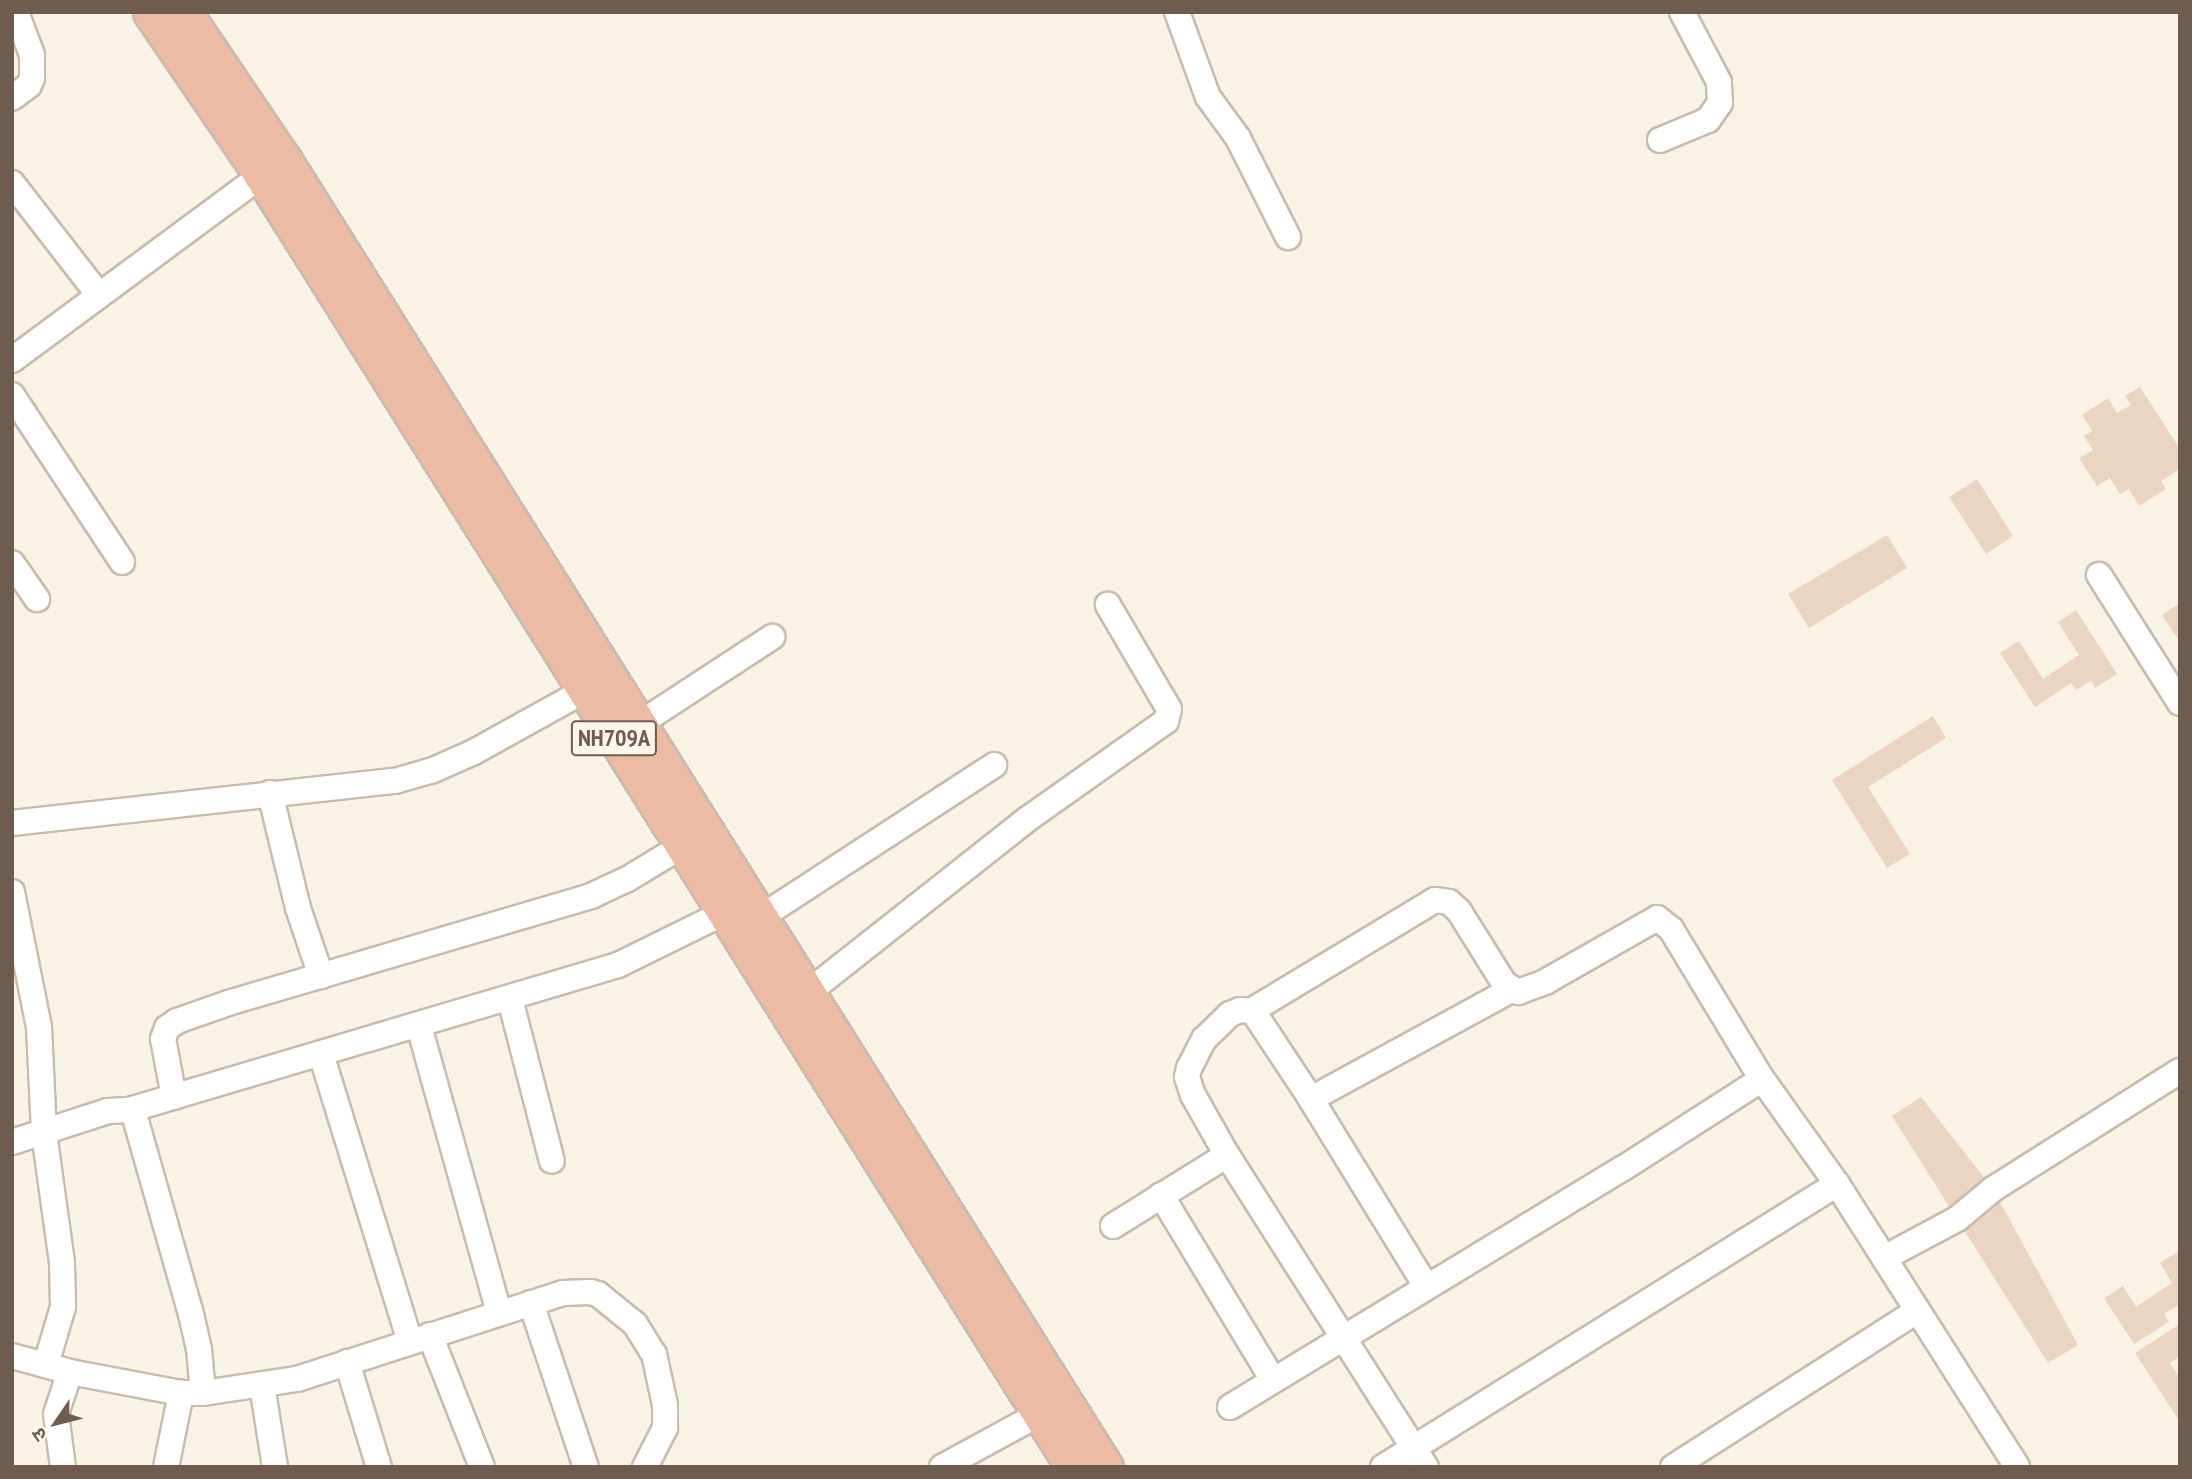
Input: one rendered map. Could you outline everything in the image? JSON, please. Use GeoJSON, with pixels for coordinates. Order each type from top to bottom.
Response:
{"type":"FeatureCollection","features":[{"type":"Feature","properties":{"kind":"highway","name":"NH709A"},"geometry":{"type":"LineString","coordinates":[[151,12],[262,175],[682,846],[743,911],[806,993],[1105,1467]]}},
{"type":"Feature","properties":{"kind":"highway","name":"NH709A"},"geometry":{"type":"LineString","coordinates":[[183,12],[284,161],[636,726],[1074,1467]]}},
{"type":"Feature","properties":{"kind":"street"},"geometry":{"type":"LineString","coordinates":[[12,98],[29,85],[32,78],[32,55],[16,12]]}},
{"type":"Feature","properties":{"kind":"street"},"geometry":{"type":"LineString","coordinates":[[1177,12],[1208,97],[1238,138],[1288,236]]}},
{"type":"Feature","properties":{"kind":"street"},"geometry":{"type":"LineString","coordinates":[[1660,140],[1708,120],[1720,103],[1719,82],[1682,12]]}},
{"type":"Feature","properties":{"kind":"street"},"geometry":{"type":"LineString","coordinates":[[12,360],[97,294],[262,175]]}},
{"type":"Feature","properties":{"kind":"street"},"geometry":{"type":"LineString","coordinates":[[12,183],[97,294]]}},
{"type":"Feature","properties":{"kind":"street"},"geometry":{"type":"LineString","coordinates":[[12,396],[122,562]]}},
{"type":"Feature","properties":{"kind":"street"},"geometry":{"type":"LineString","coordinates":[[12,564],[37,599]]}},
{"type":"Feature","properties":{"kind":"street"},"geometry":{"type":"LineString","coordinates":[[2099,575],[2180,704]]}},
{"type":"Feature","properties":{"kind":"street"},"geometry":{"type":"LineString","coordinates":[[806,993],[1029,818],[1166,721],[1169,709],[1108,605]]}},
{"type":"Feature","properties":{"kind":"street"},"geometry":{"type":"LineString","coordinates":[[636,726],[772,637]]}},
{"type":"Feature","properties":{"kind":"street"},"geometry":{"type":"LineString","coordinates":[[12,823],[395,781],[431,771],[523,726],[584,691]]}},
{"type":"Feature","properties":{"kind":"street"},"geometry":{"type":"LineString","coordinates":[[12,1142],[108,1111],[130,1110],[618,965],[743,911],[994,765]]}},
{"type":"Feature","properties":{"kind":"street"},"geometry":{"type":"LineString","coordinates":[[270,793],[295,894],[321,976]]}},
{"type":"Feature","properties":{"kind":"street"},"geometry":{"type":"LineString","coordinates":[[174,1097],[163,1039],[167,1028],[228,1003],[599,893],[682,846]]}},
{"type":"Feature","properties":{"kind":"street"},"geometry":{"type":"LineString","coordinates":[[12,892],[39,1027],[44,1133],[64,1294],[60,1319],[46,1364]]}},
{"type":"Feature","properties":{"kind":"street"},"geometry":{"type":"LineString","coordinates":[[1255,1011],[1259,1006],[1435,900],[1449,902],[1459,911],[1511,989],[1518,992],[1536,986],[1657,918],[1671,929],[1762,1079],[1836,1184],[2017,1467]]}},
{"type":"Feature","properties":{"kind":"street"},"geometry":{"type":"LineString","coordinates":[[1311,1099],[1511,989]]}},
{"type":"Feature","properties":{"kind":"street"},"geometry":{"type":"LineString","coordinates":[[510,999],[552,1161]]}},
{"type":"Feature","properties":{"kind":"street"},"geometry":{"type":"LineString","coordinates":[[1255,1011],[1240,1010],[1219,1022],[1204,1039],[1189,1068],[1188,1077],[1193,1095],[1227,1155],[1345,1335],[1420,1457]]}},
{"type":"Feature","properties":{"kind":"street"},"geometry":{"type":"LineString","coordinates":[[1255,1011],[1426,1286]]}},
{"type":"Feature","properties":{"kind":"street"},"geometry":{"type":"LineString","coordinates":[[419,1026],[499,1313]]}},
{"type":"Feature","properties":{"kind":"street"},"geometry":{"type":"LineString","coordinates":[[321,1054],[420,1338],[482,1467]]}},
{"type":"Feature","properties":{"kind":"street"},"geometry":{"type":"LineString","coordinates":[[1884,1258],[1957,1219],[1993,1189],[2180,1071]]}},
{"type":"Feature","properties":{"kind":"street"},"geometry":{"type":"LineString","coordinates":[[1230,1407],[1622,1169],[1762,1079]]}},
{"type":"Feature","properties":{"kind":"street"},"geometry":{"type":"LineString","coordinates":[[130,1110],[138,1122],[199,1349],[192,1393],[166,1467]]}},
{"type":"Feature","properties":{"kind":"street"},"geometry":{"type":"LineString","coordinates":[[1113,1226],[1227,1155]]}},
{"type":"Feature","properties":{"kind":"street"},"geometry":{"type":"LineString","coordinates":[[1383,1467],[1420,1457],[1836,1184]]}},
{"type":"Feature","properties":{"kind":"street"},"geometry":{"type":"LineString","coordinates":[[1161,1195],[1273,1380]]}},
{"type":"Feature","properties":{"kind":"street"},"geometry":{"type":"LineString","coordinates":[[12,1356],[70,1371],[192,1393],[297,1379],[563,1293],[590,1292],[622,1312],[644,1335],[654,1354],[665,1405],[664,1428],[645,1467]]}},
{"type":"Feature","properties":{"kind":"street"},"geometry":{"type":"LineString","coordinates":[[531,1303],[586,1467]]}},
{"type":"Feature","properties":{"kind":"street"},"geometry":{"type":"LineString","coordinates":[[1673,1467],[1917,1311]]}},
{"type":"Feature","properties":{"kind":"street"},"geometry":{"type":"LineString","coordinates":[[347,1362],[379,1467]]}},
{"type":"Feature","properties":{"kind":"street"},"geometry":{"type":"LineString","coordinates":[[62,1467],[56,1414],[70,1371]]}},
{"type":"Feature","properties":{"kind":"street"},"geometry":{"type":"LineString","coordinates":[[262,1385],[275,1467]]}},
{"type":"Feature","properties":{"kind":"street"},"geometry":{"type":"LineString","coordinates":[[942,1467],[1041,1413]]}},
{"type":"Feature","properties":{"kind":"building"},"geometry":{"type":"Polygon","coordinates":[[[2140,387],[2180,449],[2180,469],[2161,481],[2166,489],[2139,506],[2129,489],[2120,494],[2110,478],[2097,486],[2079,458],[2093,450],[2084,436],[2092,431],[2082,415],[2108,398],[2117,413],[2131,405],[2125,396],[2140,387]]]}},
{"type":"Feature","properties":{"kind":"building"},"geometry":{"type":"Polygon","coordinates":[[[1977,479],[2013,536],[1986,554],[1949,497],[1977,479]]]}},
{"type":"Feature","properties":{"kind":"building"},"geometry":{"type":"Polygon","coordinates":[[[1887,535],[1907,568],[1809,628],[1788,594],[1887,535]]]}},
{"type":"Feature","properties":{"kind":"building"},"geometry":{"type":"Polygon","coordinates":[[[2180,603],[2180,642],[2162,615],[2180,603]]]}},
{"type":"Feature","properties":{"kind":"building"},"geometry":{"type":"Polygon","coordinates":[[[2076,610],[2117,674],[2095,688],[2091,681],[2076,690],[2071,683],[2035,707],[2000,653],[2019,641],[2043,679],[2079,655],[2058,622],[2076,610]]]}},
{"type":"Feature","properties":{"kind":"building"},"geometry":{"type":"Polygon","coordinates":[[[1933,716],[1946,738],[1868,787],[1910,854],[1887,868],[1832,780],[1933,716]]]}},
{"type":"Feature","properties":{"kind":"building"},"geometry":{"type":"Polygon","coordinates":[[[1921,1097],[1993,1189],[2078,1345],[2048,1363],[1892,1116],[1921,1097]]]}},
{"type":"Feature","properties":{"kind":"building"},"geometry":{"type":"Polygon","coordinates":[[[2177,1252],[2180,1256],[2180,1304],[2164,1314],[2169,1322],[2134,1344],[2104,1298],[2123,1286],[2136,1307],[2172,1283],[2160,1263],[2177,1252]]]}},
{"type":"Feature","properties":{"kind":"building"},"geometry":{"type":"Polygon","coordinates":[[[2180,1324],[2180,1356],[2170,1363],[2180,1379],[2180,1422],[2135,1353],[2180,1324]]]}}]}
